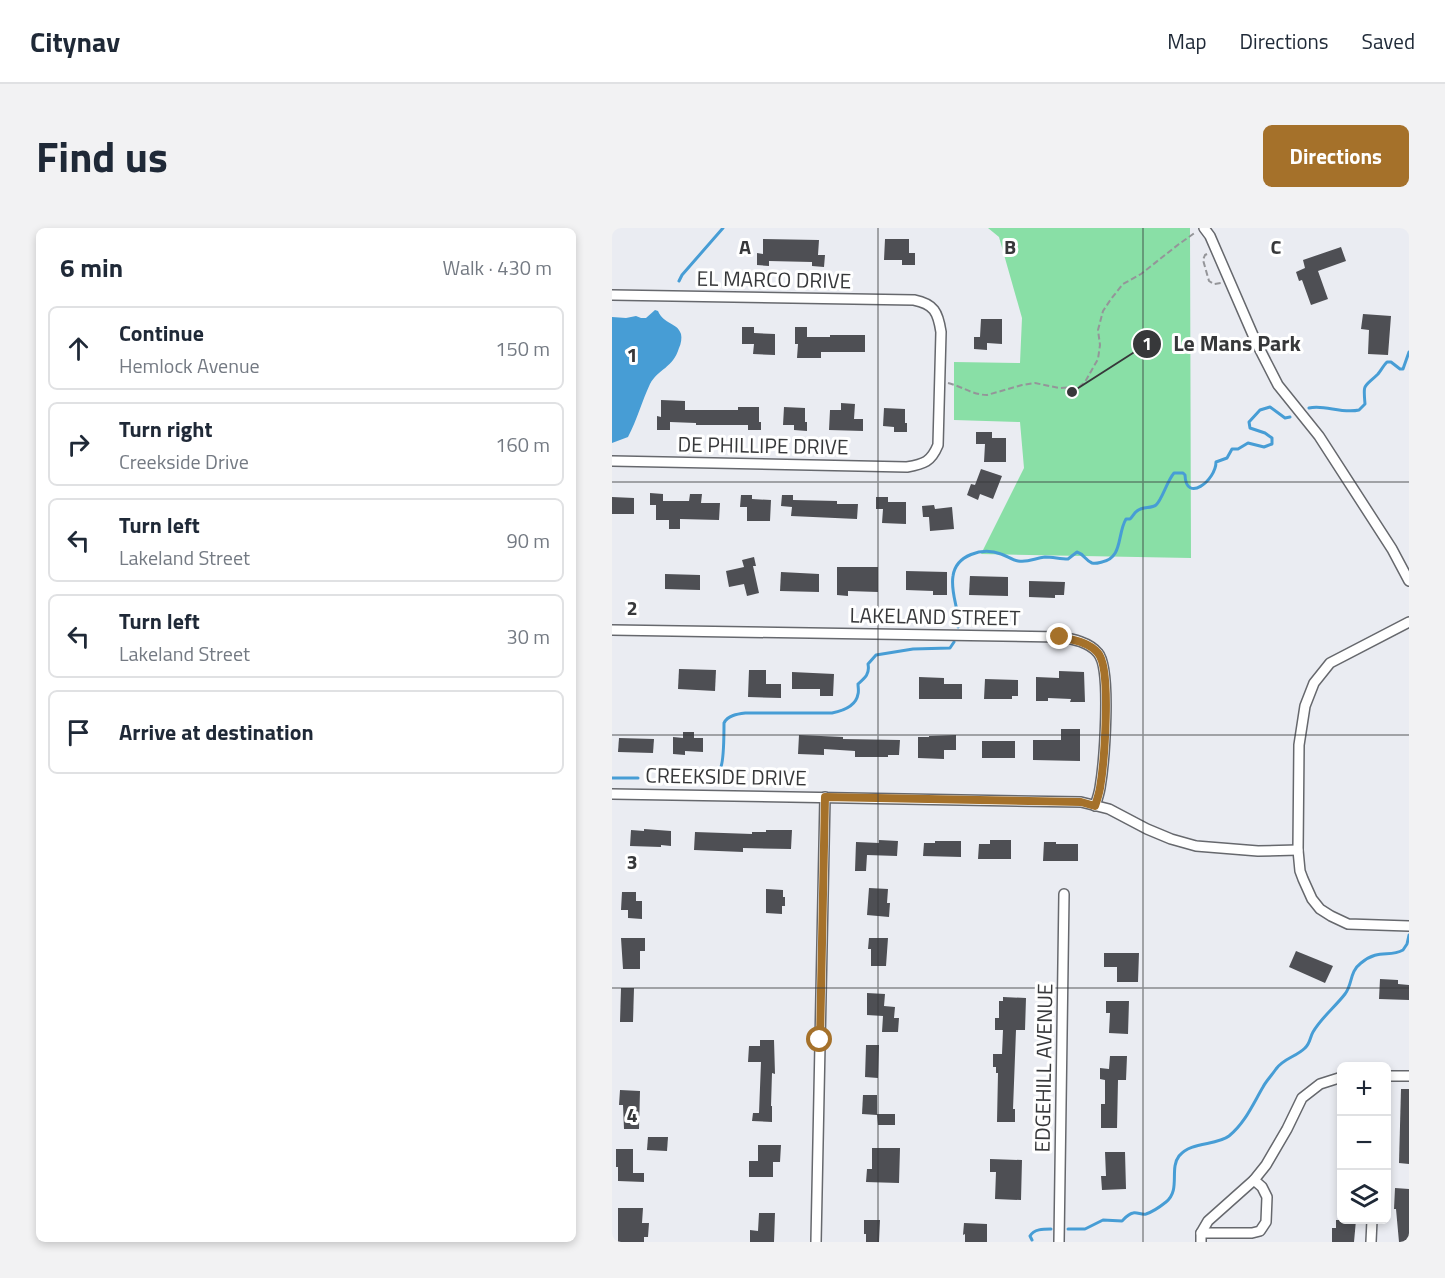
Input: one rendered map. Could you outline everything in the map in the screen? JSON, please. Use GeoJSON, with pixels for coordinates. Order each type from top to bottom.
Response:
{"type":"FeatureCollection","features":[{"type":"Feature","properties":{"kind":"street"},"geometry":{"type":"LineString","coordinates":[[1202,228],[1210,236],[1256,342],[1278,385],[1319,436],[1392,549],[1409,582]]}},
{"type":"Feature","properties":{"kind":"street","name":"EL MARCO DRIVE"},"geometry":{"type":"LineString","coordinates":[[612,295],[914,300],[927,303],[939,320],[940,382]]}},
{"type":"Feature","properties":{"kind":"street","name":"DE PHILLIPE DRIVE"},"geometry":{"type":"LineString","coordinates":[[612,461],[913,466],[926,462],[933,456],[938,446],[940,382]]}},
{"type":"Feature","properties":{"kind":"street"},"geometry":{"type":"LineString","coordinates":[[1409,622],[1330,663],[1314,683],[1305,706],[1299,745],[1298,850],[1300,871],[1312,899],[1330,916],[1348,924],[1409,926]]}},
{"type":"Feature","properties":{"kind":"street","name":"LAKELAND STREET"},"geometry":{"type":"LineString","coordinates":[[612,630],[1048,636],[1077,641],[1091,647],[1099,654],[1104,666],[1106,683],[1107,704],[1100,790],[1095,806]]}},
{"type":"Feature","properties":{"kind":"street","name":"CREEKSIDE DRIVE"},"geometry":{"type":"LineString","coordinates":[[612,794],[1081,802],[1109,809],[1140,826],[1171,839],[1196,846],[1258,852],[1298,850]]}},
{"type":"Feature","properties":{"kind":"street"},"geometry":{"type":"LineString","coordinates":[[816,1242],[825,797]]}},
{"type":"Feature","properties":{"kind":"street","name":"EDGEHILL AVENUE"},"geometry":{"type":"LineString","coordinates":[[1059,1242],[1064,894]]}},
{"type":"Feature","properties":{"kind":"street"},"geometry":{"type":"LineString","coordinates":[[1391,1076],[1409,1076]]}},
{"type":"Feature","properties":{"kind":"street"},"geometry":{"type":"LineString","coordinates":[[1254,1180],[1262,1187],[1267,1197],[1266,1222],[1260,1231],[1201,1237],[1208,1221],[1254,1180],[1266,1165],[1302,1098],[1320,1084],[1337,1078]]}},
{"type":"Feature","properties":{"kind":"street"},"geometry":{"type":"LineString","coordinates":[[1371,1242],[1372,1224]]}},
{"type":"Feature","properties":{"kind":"path"},"geometry":{"type":"LineString","coordinates":[[940,382],[950,383],[982,395],[1035,383],[1059,388],[1079,387],[1085,382],[1098,359],[1100,345],[1098,330],[1103,311],[1111,299],[1123,284],[1141,274],[1202,228]]}},
{"type":"Feature","properties":{"kind":"path"},"geometry":{"type":"LineString","coordinates":[[1215,247],[1205,255],[1203,260],[1209,280],[1217,284],[1229,279]]}},
{"type":"Feature","properties":{"kind":"green space"},"geometry":{"type":"Polygon","coordinates":[[[988,228],[1190,228],[1191,558],[981,554],[1024,468],[1020,422],[954,420],[954,362],[1020,363],[1022,318],[999,237],[988,228]]]}},
{"type":"Feature","properties":{"kind":"water"},"geometry":{"type":"Polygon","coordinates":[[[655,310],[677,327],[681,336],[680,345],[673,360],[650,384],[628,437],[612,443],[612,317],[646,318],[655,310]]]}},
{"type":"Feature","properties":{"kind":"building"},"geometry":{"type":"Polygon","coordinates":[[[763,239],[819,240],[818,255],[825,255],[824,267],[812,266],[812,262],[769,261],[769,266],[757,265],[757,253],[763,254],[763,239]]]}},
{"type":"Feature","properties":{"kind":"building"},"geometry":{"type":"Polygon","coordinates":[[[885,239],[909,239],[909,253],[915,253],[915,265],[902,265],[902,260],[884,260],[885,239]]]}},
{"type":"Feature","properties":{"kind":"building"},"geometry":{"type":"Polygon","coordinates":[[[1341,247],[1346,261],[1318,271],[1328,299],[1311,305],[1302,280],[1299,281],[1296,272],[1305,268],[1303,260],[1341,247]]]}},
{"type":"Feature","properties":{"kind":"building"},"geometry":{"type":"Polygon","coordinates":[[[1363,314],[1391,316],[1388,355],[1368,354],[1369,330],[1361,329],[1363,314]]]}},
{"type":"Feature","properties":{"kind":"building"},"geometry":{"type":"Polygon","coordinates":[[[981,319],[1002,319],[1002,344],[987,343],[987,350],[974,349],[974,337],[980,337],[981,319]]]}},
{"type":"Feature","properties":{"kind":"building"},"geometry":{"type":"Polygon","coordinates":[[[742,327],[754,327],[754,333],[775,334],[775,355],[753,354],[754,344],[742,344],[742,327]]]}},
{"type":"Feature","properties":{"kind":"building"},"geometry":{"type":"Polygon","coordinates":[[[795,327],[807,327],[807,337],[865,335],[865,352],[821,352],[821,358],[797,358],[798,344],[795,344],[795,327]]]}},
{"type":"Feature","properties":{"kind":"building"},"geometry":{"type":"Polygon","coordinates":[[[661,400],[685,401],[685,410],[738,410],[738,407],[759,407],[761,430],[748,430],[748,425],[696,425],[696,423],[670,422],[670,430],[657,430],[657,416],[661,417],[661,400]]]}},
{"type":"Feature","properties":{"kind":"building"},"geometry":{"type":"Polygon","coordinates":[[[841,403],[855,404],[854,419],[863,419],[863,431],[829,430],[830,410],[841,410],[841,403]]]}},
{"type":"Feature","properties":{"kind":"building"},"geometry":{"type":"Polygon","coordinates":[[[784,407],[805,408],[807,431],[794,430],[794,425],[783,425],[784,407]]]}},
{"type":"Feature","properties":{"kind":"building"},"geometry":{"type":"Polygon","coordinates":[[[884,408],[905,409],[907,432],[894,432],[894,427],[883,426],[884,408]]]}},
{"type":"Feature","properties":{"kind":"building"},"geometry":{"type":"Polygon","coordinates":[[[976,432],[992,432],[992,438],[1006,438],[1006,462],[984,462],[985,444],[976,444],[976,432]]]}},
{"type":"Feature","properties":{"kind":"building"},"geometry":{"type":"Polygon","coordinates":[[[981,469],[1002,476],[993,499],[980,494],[978,500],[967,495],[971,484],[975,485],[981,469]]]}},
{"type":"Feature","properties":{"kind":"building"},"geometry":{"type":"Polygon","coordinates":[[[650,493],[663,494],[663,501],[689,501],[690,494],[702,494],[701,503],[720,503],[719,520],[680,519],[680,529],[669,529],[669,520],[656,520],[656,505],[650,505],[650,493]]]}},
{"type":"Feature","properties":{"kind":"building"},"geometry":{"type":"Polygon","coordinates":[[[741,495],[752,495],[752,499],[771,500],[770,521],[747,521],[747,507],[740,507],[741,495]]]}},
{"type":"Feature","properties":{"kind":"building"},"geometry":{"type":"Polygon","coordinates":[[[782,495],[793,495],[793,500],[858,504],[857,519],[791,516],[792,507],[781,506],[782,495]]]}},
{"type":"Feature","properties":{"kind":"building"},"geometry":{"type":"Polygon","coordinates":[[[612,497],[634,498],[634,514],[612,514],[612,497]]]}},
{"type":"Feature","properties":{"kind":"building"},"geometry":{"type":"Polygon","coordinates":[[[876,497],[888,497],[888,502],[906,502],[906,524],[882,523],[883,509],[876,509],[876,497]]]}},
{"type":"Feature","properties":{"kind":"building"},"geometry":{"type":"Polygon","coordinates":[[[934,505],[935,509],[952,507],[954,529],[930,531],[929,517],[923,517],[922,506],[934,505]]]}},
{"type":"Feature","properties":{"kind":"building"},"geometry":{"type":"Polygon","coordinates":[[[754,557],[756,566],[753,566],[759,593],[747,596],[744,584],[729,587],[726,571],[744,567],[742,560],[754,557]]]}},
{"type":"Feature","properties":{"kind":"building"},"geometry":{"type":"Polygon","coordinates":[[[837,567],[878,567],[878,592],[848,591],[848,596],[837,595],[837,567]]]}},
{"type":"Feature","properties":{"kind":"building"},"geometry":{"type":"Polygon","coordinates":[[[906,571],[947,572],[947,595],[933,595],[933,591],[906,590],[906,571]]]}},
{"type":"Feature","properties":{"kind":"building"},"geometry":{"type":"Polygon","coordinates":[[[781,572],[819,574],[819,592],[780,591],[781,572]]]}},
{"type":"Feature","properties":{"kind":"building"},"geometry":{"type":"Polygon","coordinates":[[[665,574],[700,575],[700,590],[665,589],[665,574]]]}},
{"type":"Feature","properties":{"kind":"building"},"geometry":{"type":"Polygon","coordinates":[[[970,576],[1008,577],[1008,596],[969,595],[970,576]]]}},
{"type":"Feature","properties":{"kind":"building"},"geometry":{"type":"Polygon","coordinates":[[[1029,581],[1065,582],[1064,595],[1055,595],[1055,598],[1029,597],[1029,581]]]}},
{"type":"Feature","properties":{"kind":"building"},"geometry":{"type":"Polygon","coordinates":[[[679,669],[716,670],[715,691],[678,689],[679,669]]]}},
{"type":"Feature","properties":{"kind":"building"},"geometry":{"type":"Polygon","coordinates":[[[749,670],[766,670],[766,684],[781,684],[781,698],[748,697],[749,670]]]}},
{"type":"Feature","properties":{"kind":"building"},"geometry":{"type":"Polygon","coordinates":[[[1059,671],[1084,672],[1085,702],[1048,698],[1048,701],[1036,701],[1036,677],[1059,678],[1059,671]]]}},
{"type":"Feature","properties":{"kind":"building"},"geometry":{"type":"Polygon","coordinates":[[[792,672],[834,674],[833,696],[820,696],[820,689],[792,689],[792,672]]]}},
{"type":"Feature","properties":{"kind":"building"},"geometry":{"type":"Polygon","coordinates":[[[919,677],[944,678],[944,684],[962,684],[962,699],[919,699],[919,677]]]}},
{"type":"Feature","properties":{"kind":"building"},"geometry":{"type":"Polygon","coordinates":[[[985,679],[1018,680],[1018,696],[1012,696],[1012,699],[984,699],[985,679]]]}},
{"type":"Feature","properties":{"kind":"building"},"geometry":{"type":"Polygon","coordinates":[[[1061,729],[1080,729],[1080,761],[1033,760],[1033,740],[1061,740],[1061,729]]]}},
{"type":"Feature","properties":{"kind":"building"},"geometry":{"type":"Polygon","coordinates":[[[683,732],[694,732],[694,738],[703,738],[703,752],[685,751],[685,755],[673,754],[673,737],[683,738],[683,732]]]}},
{"type":"Feature","properties":{"kind":"building"},"geometry":{"type":"Polygon","coordinates":[[[799,735],[843,737],[843,739],[900,740],[899,755],[855,757],[855,751],[824,749],[824,755],[798,754],[799,735]]]}},
{"type":"Feature","properties":{"kind":"building"},"geometry":{"type":"Polygon","coordinates":[[[956,735],[956,750],[944,750],[944,759],[918,758],[918,737],[956,735]]]}},
{"type":"Feature","properties":{"kind":"building"},"geometry":{"type":"Polygon","coordinates":[[[619,738],[654,739],[653,753],[618,752],[619,738]]]}},
{"type":"Feature","properties":{"kind":"building"},"geometry":{"type":"Polygon","coordinates":[[[982,741],[1015,741],[1015,758],[982,758],[982,741]]]}},
{"type":"Feature","properties":{"kind":"building"},"geometry":{"type":"Polygon","coordinates":[[[644,829],[671,831],[671,846],[630,846],[631,830],[644,831],[644,829]]]}},
{"type":"Feature","properties":{"kind":"building"},"geometry":{"type":"Polygon","coordinates":[[[766,830],[792,830],[791,849],[743,848],[743,852],[694,850],[695,832],[752,834],[752,832],[766,832],[766,830]]]}},
{"type":"Feature","properties":{"kind":"building"},"geometry":{"type":"Polygon","coordinates":[[[879,840],[898,841],[897,856],[867,855],[866,871],[855,871],[856,842],[879,843],[879,840]]]}},
{"type":"Feature","properties":{"kind":"building"},"geometry":{"type":"Polygon","coordinates":[[[990,840],[1011,840],[1011,859],[978,859],[979,844],[990,844],[990,840]]]}},
{"type":"Feature","properties":{"kind":"building"},"geometry":{"type":"Polygon","coordinates":[[[935,841],[961,841],[961,857],[923,856],[924,843],[935,843],[935,841]]]}},
{"type":"Feature","properties":{"kind":"building"},"geometry":{"type":"Polygon","coordinates":[[[1044,842],[1078,844],[1078,861],[1043,861],[1044,842]]]}},
{"type":"Feature","properties":{"kind":"building"},"geometry":{"type":"Polygon","coordinates":[[[869,888],[888,889],[889,917],[867,915],[869,888]]]}},
{"type":"Feature","properties":{"kind":"building"},"geometry":{"type":"Polygon","coordinates":[[[766,889],[783,890],[785,906],[782,906],[782,914],[766,913],[766,889]]]}},
{"type":"Feature","properties":{"kind":"building"},"geometry":{"type":"Polygon","coordinates":[[[622,892],[636,892],[636,901],[642,901],[642,919],[628,918],[628,910],[621,910],[622,892]]]}},
{"type":"Feature","properties":{"kind":"building"},"geometry":{"type":"Polygon","coordinates":[[[621,938],[645,938],[645,951],[640,951],[640,969],[623,969],[621,938]]]}},
{"type":"Feature","properties":{"kind":"building"},"geometry":{"type":"Polygon","coordinates":[[[869,938],[888,938],[886,966],[871,966],[869,938]]]}},
{"type":"Feature","properties":{"kind":"building"},"geometry":{"type":"Polygon","coordinates":[[[1296,951],[1333,966],[1325,983],[1289,967],[1296,951]]]}},
{"type":"Feature","properties":{"kind":"building"},"geometry":{"type":"Polygon","coordinates":[[[1104,953],[1139,953],[1138,982],[1117,982],[1117,967],[1104,967],[1104,953]]]}},
{"type":"Feature","properties":{"kind":"building"},"geometry":{"type":"Polygon","coordinates":[[[1380,979],[1398,980],[1398,984],[1409,985],[1409,1000],[1379,999],[1380,979]]]}},
{"type":"Feature","properties":{"kind":"building"},"geometry":{"type":"Polygon","coordinates":[[[621,988],[634,988],[633,1022],[620,1022],[621,988]]]}},
{"type":"Feature","properties":{"kind":"building"},"geometry":{"type":"Polygon","coordinates":[[[867,993],[885,994],[884,1006],[895,1007],[894,1018],[899,1018],[898,1032],[882,1032],[883,1016],[867,1015],[867,993]]]}},
{"type":"Feature","properties":{"kind":"building"},"geometry":{"type":"Polygon","coordinates":[[[1003,997],[1026,998],[1025,1030],[1016,1030],[1013,1109],[1015,1109],[1015,1122],[997,1122],[998,1073],[996,1073],[996,1067],[993,1067],[993,1054],[1002,1054],[1003,1030],[995,1030],[995,1018],[999,1018],[999,1001],[1003,1001],[1003,997]]]}},
{"type":"Feature","properties":{"kind":"building"},"geometry":{"type":"Polygon","coordinates":[[[1106,1001],[1129,1001],[1128,1034],[1109,1033],[1110,1013],[1106,1013],[1106,1001]]]}},
{"type":"Feature","properties":{"kind":"building"},"geometry":{"type":"Polygon","coordinates":[[[760,1040],[774,1040],[775,1074],[772,1073],[772,1122],[752,1121],[753,1113],[759,1113],[761,1062],[748,1062],[749,1046],[760,1046],[760,1040]]]}},
{"type":"Feature","properties":{"kind":"building"},"geometry":{"type":"Polygon","coordinates":[[[866,1045],[879,1045],[878,1078],[865,1077],[866,1045]]]}},
{"type":"Feature","properties":{"kind":"building"},"geometry":{"type":"Polygon","coordinates":[[[1110,1056],[1127,1056],[1126,1080],[1118,1080],[1117,1128],[1101,1128],[1101,1104],[1105,1104],[1105,1080],[1100,1079],[1100,1068],[1109,1069],[1110,1056]]]}},
{"type":"Feature","properties":{"kind":"building"},"geometry":{"type":"Polygon","coordinates":[[[1401,1089],[1409,1089],[1409,1164],[1399,1163],[1401,1089]]]}},
{"type":"Feature","properties":{"kind":"building"},"geometry":{"type":"Polygon","coordinates":[[[620,1090],[640,1091],[639,1129],[624,1129],[623,1105],[619,1105],[620,1090]]]}},
{"type":"Feature","properties":{"kind":"building"},"geometry":{"type":"Polygon","coordinates":[[[863,1095],[877,1095],[877,1115],[862,1114],[863,1095]]]}},
{"type":"Feature","properties":{"kind":"building"},"geometry":{"type":"Polygon","coordinates":[[[877,1114],[895,1114],[895,1125],[878,1125],[877,1114]]]}},
{"type":"Feature","properties":{"kind":"building"},"geometry":{"type":"Polygon","coordinates":[[[648,1137],[668,1137],[667,1151],[647,1150],[648,1137]]]}},
{"type":"Feature","properties":{"kind":"building"},"geometry":{"type":"Polygon","coordinates":[[[758,1145],[781,1145],[780,1162],[773,1162],[773,1177],[749,1177],[749,1161],[758,1161],[758,1145]]]}},
{"type":"Feature","properties":{"kind":"building"},"geometry":{"type":"Polygon","coordinates":[[[872,1148],[900,1148],[899,1183],[866,1182],[867,1169],[872,1169],[872,1148]]]}},
{"type":"Feature","properties":{"kind":"building"},"geometry":{"type":"Polygon","coordinates":[[[616,1149],[633,1149],[633,1173],[644,1173],[644,1182],[618,1181],[616,1149]]]}},
{"type":"Feature","properties":{"kind":"building"},"geometry":{"type":"Polygon","coordinates":[[[1105,1152],[1125,1152],[1126,1189],[1102,1190],[1101,1176],[1106,1176],[1105,1152]]]}},
{"type":"Feature","properties":{"kind":"building"},"geometry":{"type":"Polygon","coordinates":[[[990,1159],[1022,1160],[1021,1200],[995,1199],[996,1172],[990,1172],[990,1159]]]}},
{"type":"Feature","properties":{"kind":"building"},"geometry":{"type":"Polygon","coordinates":[[[1395,1188],[1409,1189],[1409,1242],[1399,1242],[1396,1209],[1394,1209],[1395,1188]]]}},
{"type":"Feature","properties":{"kind":"building"},"geometry":{"type":"Polygon","coordinates":[[[618,1208],[643,1208],[642,1223],[649,1223],[648,1237],[644,1237],[644,1242],[618,1242],[618,1208]]]}},
{"type":"Feature","properties":{"kind":"building"},"geometry":{"type":"Polygon","coordinates":[[[759,1213],[775,1213],[774,1242],[750,1242],[750,1230],[758,1231],[759,1213]]]}},
{"type":"Feature","properties":{"kind":"building"},"geometry":{"type":"Polygon","coordinates":[[[864,1220],[880,1220],[879,1242],[866,1242],[864,1220]]]}},
{"type":"Feature","properties":{"kind":"building"},"geometry":{"type":"Polygon","coordinates":[[[1336,1220],[1337,1224],[1356,1224],[1354,1242],[1332,1242],[1332,1228],[1336,1228],[1336,1220]]]}},
{"type":"Feature","properties":{"kind":"building"},"geometry":{"type":"Polygon","coordinates":[[[964,1223],[987,1224],[987,1242],[965,1242],[964,1223]]]}},
{"type":"Feature","properties":{"kind":"waterway"},"geometry":{"type":"LineString","coordinates":[[679,281],[723,228]]}},
{"type":"Feature","properties":{"kind":"waterway"},"geometry":{"type":"LineString","coordinates":[[1309,408],[1359,410],[1365,404],[1367,384],[1387,362],[1403,369],[1409,352]]}},
{"type":"Feature","properties":{"kind":"waterway"},"geometry":{"type":"LineString","coordinates":[[958,627],[952,583],[955,569],[964,558],[978,552],[994,552],[1025,561],[1045,557],[1068,559],[1077,552],[1092,563],[1109,560],[1116,551],[1126,519],[1130,519],[1139,509],[1156,505],[1174,473],[1183,473],[1190,488],[1201,486],[1211,476],[1216,462],[1227,458],[1232,449],[1238,449],[1248,443],[1264,447],[1272,444],[1272,438],[1250,428],[1249,422],[1260,410],[1270,407],[1285,418],[1290,417]]}},
{"type":"Feature","properties":{"kind":"waterway"},"geometry":{"type":"LineString","coordinates":[[687,775],[690,778],[696,778],[706,771],[715,772],[720,769],[724,723],[737,714],[840,711],[855,702],[858,684],[866,676],[868,664],[876,655],[913,649],[950,648],[954,642]]}},
{"type":"Feature","properties":{"kind":"waterway"},"geometry":{"type":"LineString","coordinates":[[658,776],[670,776]]}},
{"type":"Feature","properties":{"kind":"waterway"},"geometry":{"type":"LineString","coordinates":[[612,778],[638,778]]}},
{"type":"Feature","properties":{"kind":"waterway"},"geometry":{"type":"LineString","coordinates":[[1068,1229],[1085,1229],[1103,1220],[1122,1221],[1131,1214],[1146,1214],[1166,1202],[1173,1192],[1175,1167],[1179,1156],[1190,1148],[1224,1139],[1235,1131],[1276,1069],[1307,1046],[1316,1027],[1347,990],[1357,967],[1367,958],[1403,950],[1409,935]]}},
{"type":"Feature","properties":{"kind":"waterway"},"geometry":{"type":"LineString","coordinates":[[1032,1240],[1030,1236],[1034,1232],[1051,1229]]}},
{"type":"Feature","properties":{"kind":"place","name":"Le Mans Park"},"geometry":{"type":"Point","coordinates":[1072,392]}},
{"type":"Feature","properties":{"kind":"route"},"geometry":{"type":"LineString","coordinates":[[820,1040],[825,797],[1081,802],[1095,806],[1100,790],[1107,704],[1104,666],[1099,654],[1091,647],[1060,637]]}}]}
